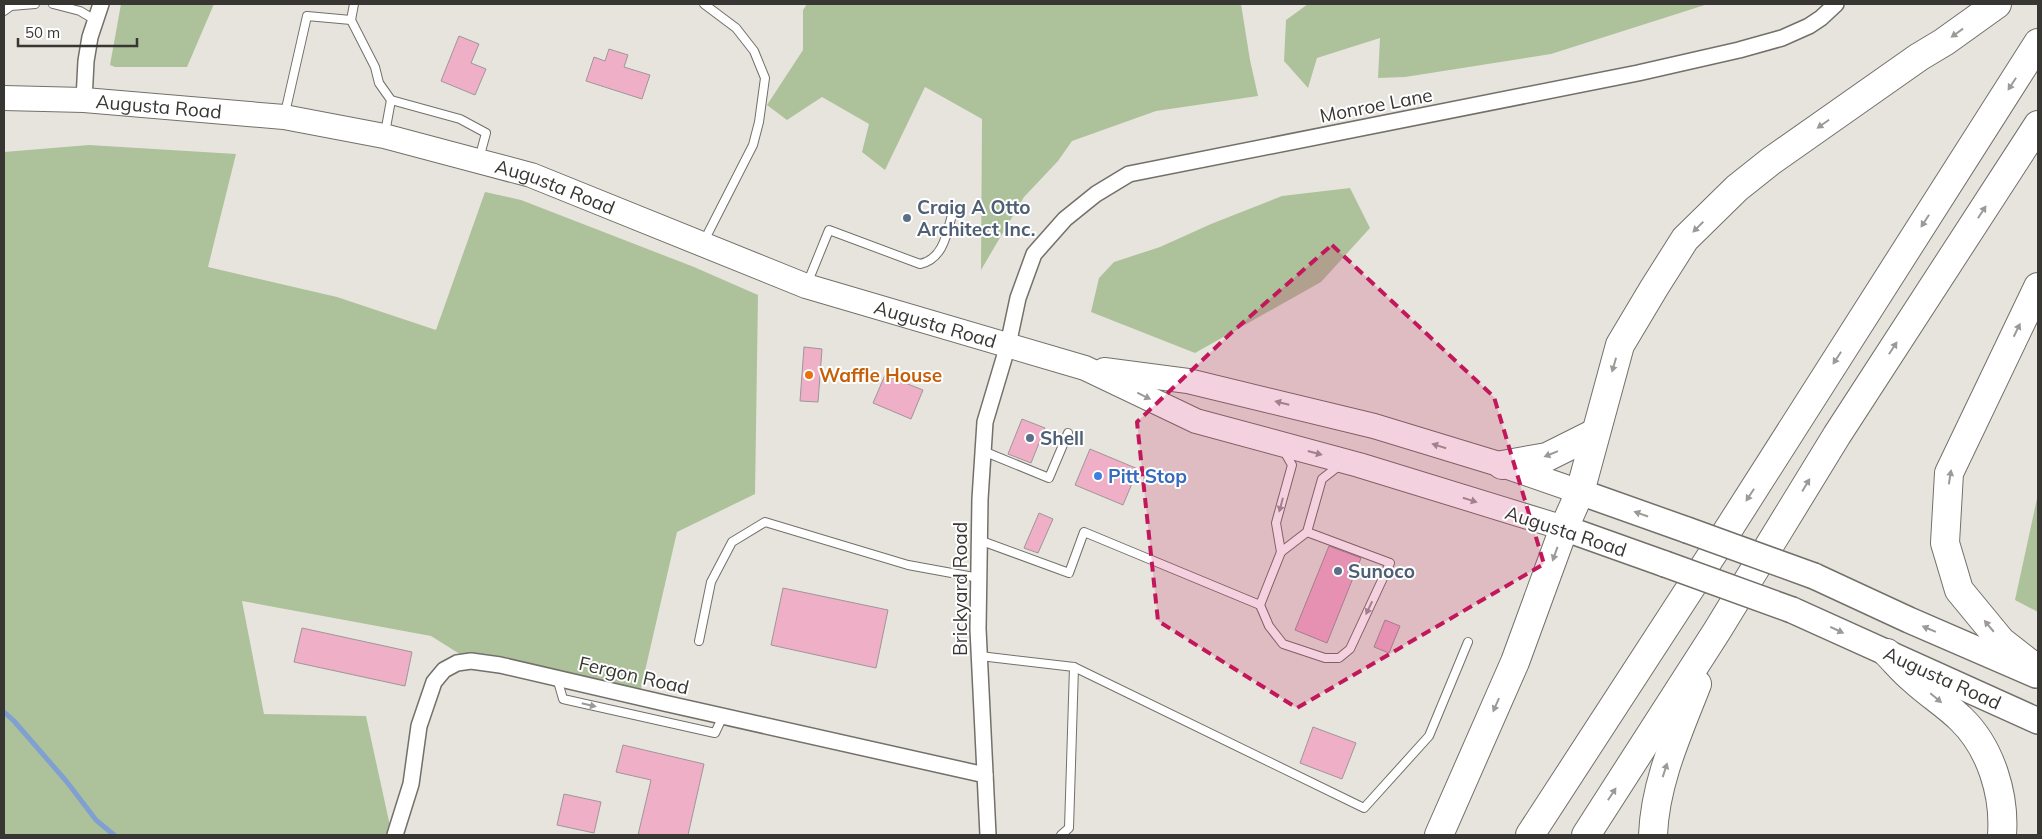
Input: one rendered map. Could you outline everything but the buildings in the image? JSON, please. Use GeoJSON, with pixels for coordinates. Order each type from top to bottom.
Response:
{"type":"FeatureCollection","features":[{"type":"Feature","properties":{"kind":"highway"},"geometry":{"type":"LineString","coordinates":[[1438,835],[1515,662],[1564,528],[1580,492],[1620,345],[1686,239],[1737,188],[1771,161],[1996,4]]}},
{"type":"Feature","properties":{"kind":"highway"},"geometry":{"type":"LineString","coordinates":[[1530,835],[1730,528],[2038,43]]}},
{"type":"Feature","properties":{"kind":"highway"},"geometry":{"type":"LineString","coordinates":[[1586,835],[1717,631],[1837,435],[2038,125]]}},
{"type":"Feature","properties":{"kind":"highway"},"geometry":{"type":"LineString","coordinates":[[2038,287],[1949,473],[1945,543],[1959,590],[2001,641],[2038,670]]}},
{"type":"Feature","properties":{"kind":"highway"},"geometry":{"type":"LineString","coordinates":[[1502,465],[1547,457],[1595,433]]}},
{"type":"Feature","properties":{"kind":"highway","name":"Augusta Road"},"geometry":{"type":"LineString","coordinates":[[1580,492],[1814,576],[2038,676]]}},
{"type":"Feature","properties":{"kind":"highway","name":"Augusta Road"},"geometry":{"type":"LineString","coordinates":[[1564,528],[1792,610],[2038,721]]}},
{"type":"Feature","properties":{"kind":"highway"},"geometry":{"type":"LineString","coordinates":[[1653,835],[1654,812],[1659,788],[1717,631]]}},
{"type":"Feature","properties":{"kind":"highway"},"geometry":{"type":"LineString","coordinates":[[1887,653],[1913,679],[1962,720],[1977,738],[1989,762],[2000,797],[2003,820],[2002,835]]}},
{"type":"Feature","properties":{"kind":"main road","name":"Augusta Road"},"geometry":{"type":"LineString","coordinates":[[4,98],[84,100],[284,117],[384,136],[478,160],[531,175],[806,286],[1085,368],[1196,421],[1345,461],[1564,528]]}},
{"type":"Feature","properties":{"kind":"main road","name":"Augusta Road"},"geometry":{"type":"LineString","coordinates":[[1085,368],[1188,380],[1374,426],[1502,465],[1580,492]]}},
{"type":"Feature","properties":{"kind":"street"},"geometry":{"type":"LineString","coordinates":[[84,100],[86,61],[90,37],[101,4]]}},
{"type":"Feature","properties":{"kind":"street","name":"Monroe Lane"},"geometry":{"type":"LineString","coordinates":[[1008,345],[1018,298],[1034,254],[1065,220],[1096,194],[1129,174],[1629,75],[1739,50],[1782,38],[1809,26],[1836,4]]}},
{"type":"Feature","properties":{"kind":"street","name":"Brickyard Road"},"geometry":{"type":"LineString","coordinates":[[988,835],[980,656],[979,578],[982,450],[985,422],[1008,345]]}},
{"type":"Feature","properties":{"kind":"street","name":"Fergon Road"},"geometry":{"type":"LineString","coordinates":[[395,835],[410,784],[419,726],[434,682],[444,670],[457,663],[471,661],[500,664],[722,716],[986,774]]}},
{"type":"Feature","properties":{"kind":"lane"},"geometry":{"type":"LineString","coordinates":[[4,11],[11,6],[35,4]]}},
{"type":"Feature","properties":{"kind":"lane"},"geometry":{"type":"LineString","coordinates":[[53,4],[80,11],[95,20]]}},
{"type":"Feature","properties":{"kind":"lane"},"geometry":{"type":"LineString","coordinates":[[354,4],[351,20],[375,67],[379,82],[391,100],[460,119],[486,133],[478,160]]}},
{"type":"Feature","properties":{"kind":"lane"},"geometry":{"type":"LineString","coordinates":[[702,245],[753,146],[759,122],[765,78],[754,51],[736,28],[704,4]]}},
{"type":"Feature","properties":{"kind":"lane"},"geometry":{"type":"LineString","coordinates":[[284,117],[307,16],[351,20]]}},
{"type":"Feature","properties":{"kind":"lane"},"geometry":{"type":"LineString","coordinates":[[384,136],[391,100]]}},
{"type":"Feature","properties":{"kind":"lane"},"geometry":{"type":"LineString","coordinates":[[806,286],[829,230],[920,264],[930,262],[941,250],[953,211]]}},
{"type":"Feature","properties":{"kind":"lane"},"geometry":{"type":"LineString","coordinates":[[982,450],[1049,478],[1068,433]]}},
{"type":"Feature","properties":{"kind":"lane"},"geometry":{"type":"LineString","coordinates":[[1280,444],[1292,465],[1276,523],[1281,552]]}},
{"type":"Feature","properties":{"kind":"lane"},"geometry":{"type":"LineString","coordinates":[[1307,532],[1390,563],[1350,649],[1339,658],[1325,658],[1283,644],[1268,626],[1260,605],[1281,552],[1307,532],[1322,479],[1345,461]]}},
{"type":"Feature","properties":{"kind":"lane"},"geometry":{"type":"LineString","coordinates":[[699,641],[711,582],[732,542],[765,522],[908,565],[979,578]]}},
{"type":"Feature","properties":{"kind":"lane"},"geometry":{"type":"LineString","coordinates":[[980,540],[1069,573],[1084,532],[1260,605]]}},
{"type":"Feature","properties":{"kind":"lane"},"geometry":{"type":"LineString","coordinates":[[980,656],[1074,667],[1364,808],[1429,736],[1468,642]]}},
{"type":"Feature","properties":{"kind":"lane"},"geometry":{"type":"LineString","coordinates":[[1061,835],[1069,828],[1074,667]]}},
{"type":"Feature","properties":{"kind":"highlighted area"},"geometry":{"type":"Polygon","coordinates":[[[1332,245],[1494,397],[1544,564],[1297,708],[1158,621],[1137,422],[1231,333],[1332,245]]]}},
{"type":"Feature","properties":{"kind":"green space"},"geometry":{"type":"Polygon","coordinates":[[[121,4],[214,4],[187,67],[115,67],[110,65],[121,4]]]}},
{"type":"Feature","properties":{"kind":"green space"},"geometry":{"type":"Polygon","coordinates":[[[807,4],[1241,4],[1258,96],[1156,111],[1072,141],[1058,161],[1024,197],[981,270],[982,119],[925,87],[885,170],[862,152],[869,124],[822,97],[787,120],[767,105],[803,50],[803,10],[807,4]]]}},
{"type":"Feature","properties":{"kind":"green space"},"geometry":{"type":"Polygon","coordinates":[[[1308,4],[1708,4],[1551,54],[1405,77],[1378,78],[1380,38],[1317,58],[1308,88],[1284,61],[1286,20],[1308,4]]]}},
{"type":"Feature","properties":{"kind":"green space"},"geometry":{"type":"Polygon","coordinates":[[[89,145],[236,154],[208,267],[337,297],[436,330],[485,192],[521,200],[694,267],[758,295],[755,494],[677,532],[639,697],[471,661],[431,636],[242,601],[264,714],[366,716],[392,835],[4,835],[4,152],[89,145]]]}},
{"type":"Feature","properties":{"kind":"green space"},"geometry":{"type":"Polygon","coordinates":[[[1350,188],[1370,228],[1321,282],[1195,353],[1091,312],[1099,278],[1114,262],[1160,247],[1211,224],[1282,196],[1350,188]]]}},
{"type":"Feature","properties":{"kind":"green space"},"geometry":{"type":"Polygon","coordinates":[[[2038,494],[2038,612],[2015,600],[2038,494]]]}},
{"type":"Feature","properties":{"kind":"waterway"},"geometry":{"type":"LineString","coordinates":[[4,712],[67,782],[96,820],[114,835]]}},
{"type":"Feature","properties":{"kind":"place","name":"Craig A Otto Architect Inc."},"geometry":{"type":"Point","coordinates":[907,218]}},
{"type":"Feature","properties":{"kind":"place","name":"Waffle House"},"geometry":{"type":"Point","coordinates":[809,375]}},
{"type":"Feature","properties":{"kind":"place","name":"Shell"},"geometry":{"type":"Point","coordinates":[1030,438]}},
{"type":"Feature","properties":{"kind":"place","name":"Pitt Stop"},"geometry":{"type":"Point","coordinates":[1098,476]}},
{"type":"Feature","properties":{"kind":"place","name":"Sunoco"},"geometry":{"type":"Point","coordinates":[1338,571]}}]}
